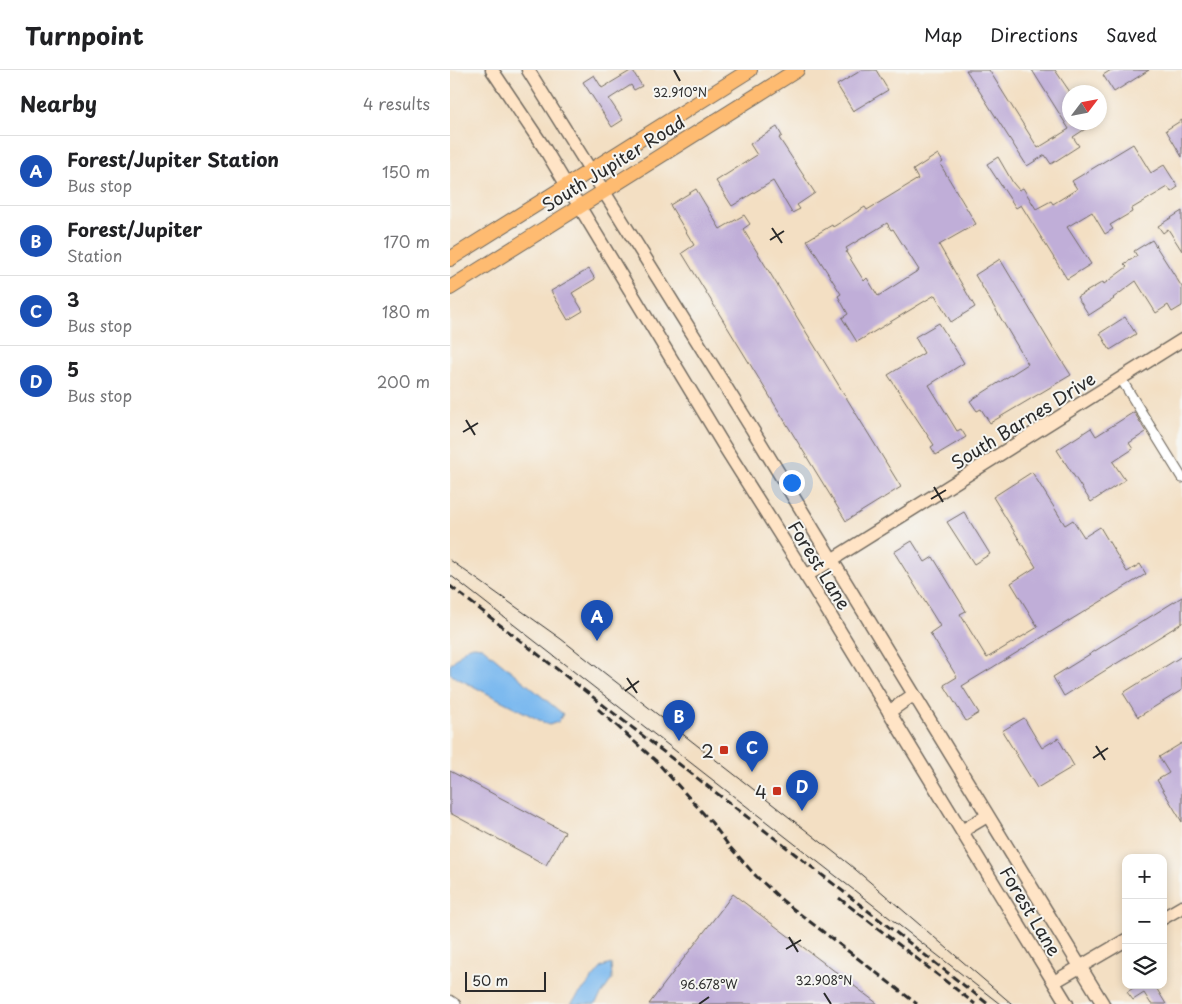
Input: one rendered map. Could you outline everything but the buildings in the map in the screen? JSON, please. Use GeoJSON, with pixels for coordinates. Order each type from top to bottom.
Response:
{"type":"FeatureCollection","features":[{"type":"Feature","properties":{"kind":"main road","name":"Forest Lane"},"geometry":{"type":"LineString","coordinates":[[492,70],[543,146],[580,206],[724,446],[806,576],[1067,1004]]}},
{"type":"Feature","properties":{"kind":"main road","name":"Forest Lane"},"geometry":{"type":"LineString","coordinates":[[528,70],[833,561],[1103,1004]]}},
{"type":"Feature","properties":{"kind":"main road","name":"South Jupiter Road"},"geometry":{"type":"LineString","coordinates":[[450,259],[750,70]]}},
{"type":"Feature","properties":{"kind":"main road","name":"South Jupiter Road"},"geometry":{"type":"LineString","coordinates":[[450,288],[797,70]]}},
{"type":"Feature","properties":{"kind":"main road","name":"South Barnes Drive"},"geometry":{"type":"LineString","coordinates":[[806,576],[833,561],[1182,340]]}},
{"type":"Feature","properties":{"kind":"main road"},"geometry":{"type":"LineString","coordinates":[[889,712],[914,695]]}},
{"type":"Feature","properties":{"kind":"main road"},"geometry":{"type":"LineString","coordinates":[[962,831],[987,816]]}},
{"type":"Feature","properties":{"kind":"main road"},"geometry":{"type":"LineString","coordinates":[[1167,916],[1182,908]]}},
{"type":"Feature","properties":{"kind":"main road"},"geometry":{"type":"LineString","coordinates":[[1054,982],[1122,942]]}},
{"type":"Feature","properties":{"kind":"street"},"geometry":{"type":"LineString","coordinates":[[1121,379],[1182,478]]}},
{"type":"Feature","properties":{"kind":"street"},"geometry":{"type":"LineString","coordinates":[[450,1000],[456,1004]]}},
{"type":"Feature","properties":{"kind":"water"},"geometry":{"type":"Polygon","coordinates":[[[482,647],[563,714],[558,722],[549,725],[453,676],[450,673],[450,665],[466,648],[482,647]]]}},
{"type":"Feature","properties":{"kind":"water"},"geometry":{"type":"Polygon","coordinates":[[[611,964],[612,979],[595,1004],[571,1004],[602,967],[611,964]]]}},
{"type":"Feature","properties":{"kind":"tram line"},"geometry":{"type":"LineString","coordinates":[[450,560],[561,639],[849,864],[1012,1004]]}},
{"type":"Feature","properties":{"kind":"tram line"},"geometry":{"type":"LineString","coordinates":[[450,575],[1000,1004]]}},
{"type":"Feature","properties":{"kind":"railway"},"geometry":{"type":"LineString","coordinates":[[450,586],[988,1004]]}},
{"type":"Feature","properties":{"kind":"railway"},"geometry":{"type":"LineString","coordinates":[[598,709],[655,760],[712,823],[729,846],[756,876],[783,901],[917,1004]]}},
{"type":"Feature","properties":{"kind":"railway"},"geometry":{"type":"LineString","coordinates":[[839,898],[975,1004]]}},
{"type":"Feature","properties":{"kind":"place","name":"Forest/Jupiter Station"},"geometry":{"type":"Point","coordinates":[597,641]}},
{"type":"Feature","properties":{"kind":"place","name":"Forest/Jupiter"},"geometry":{"type":"Point","coordinates":[679,741]}},
{"type":"Feature","properties":{"kind":"place","name":"2"},"geometry":{"type":"Point","coordinates":[724,750]}},
{"type":"Feature","properties":{"kind":"place","name":"3"},"geometry":{"type":"Point","coordinates":[752,772]}},
{"type":"Feature","properties":{"kind":"place","name":"4"},"geometry":{"type":"Point","coordinates":[777,791]}},
{"type":"Feature","properties":{"kind":"place","name":"5"},"geometry":{"type":"Point","coordinates":[802,811]}}]}
